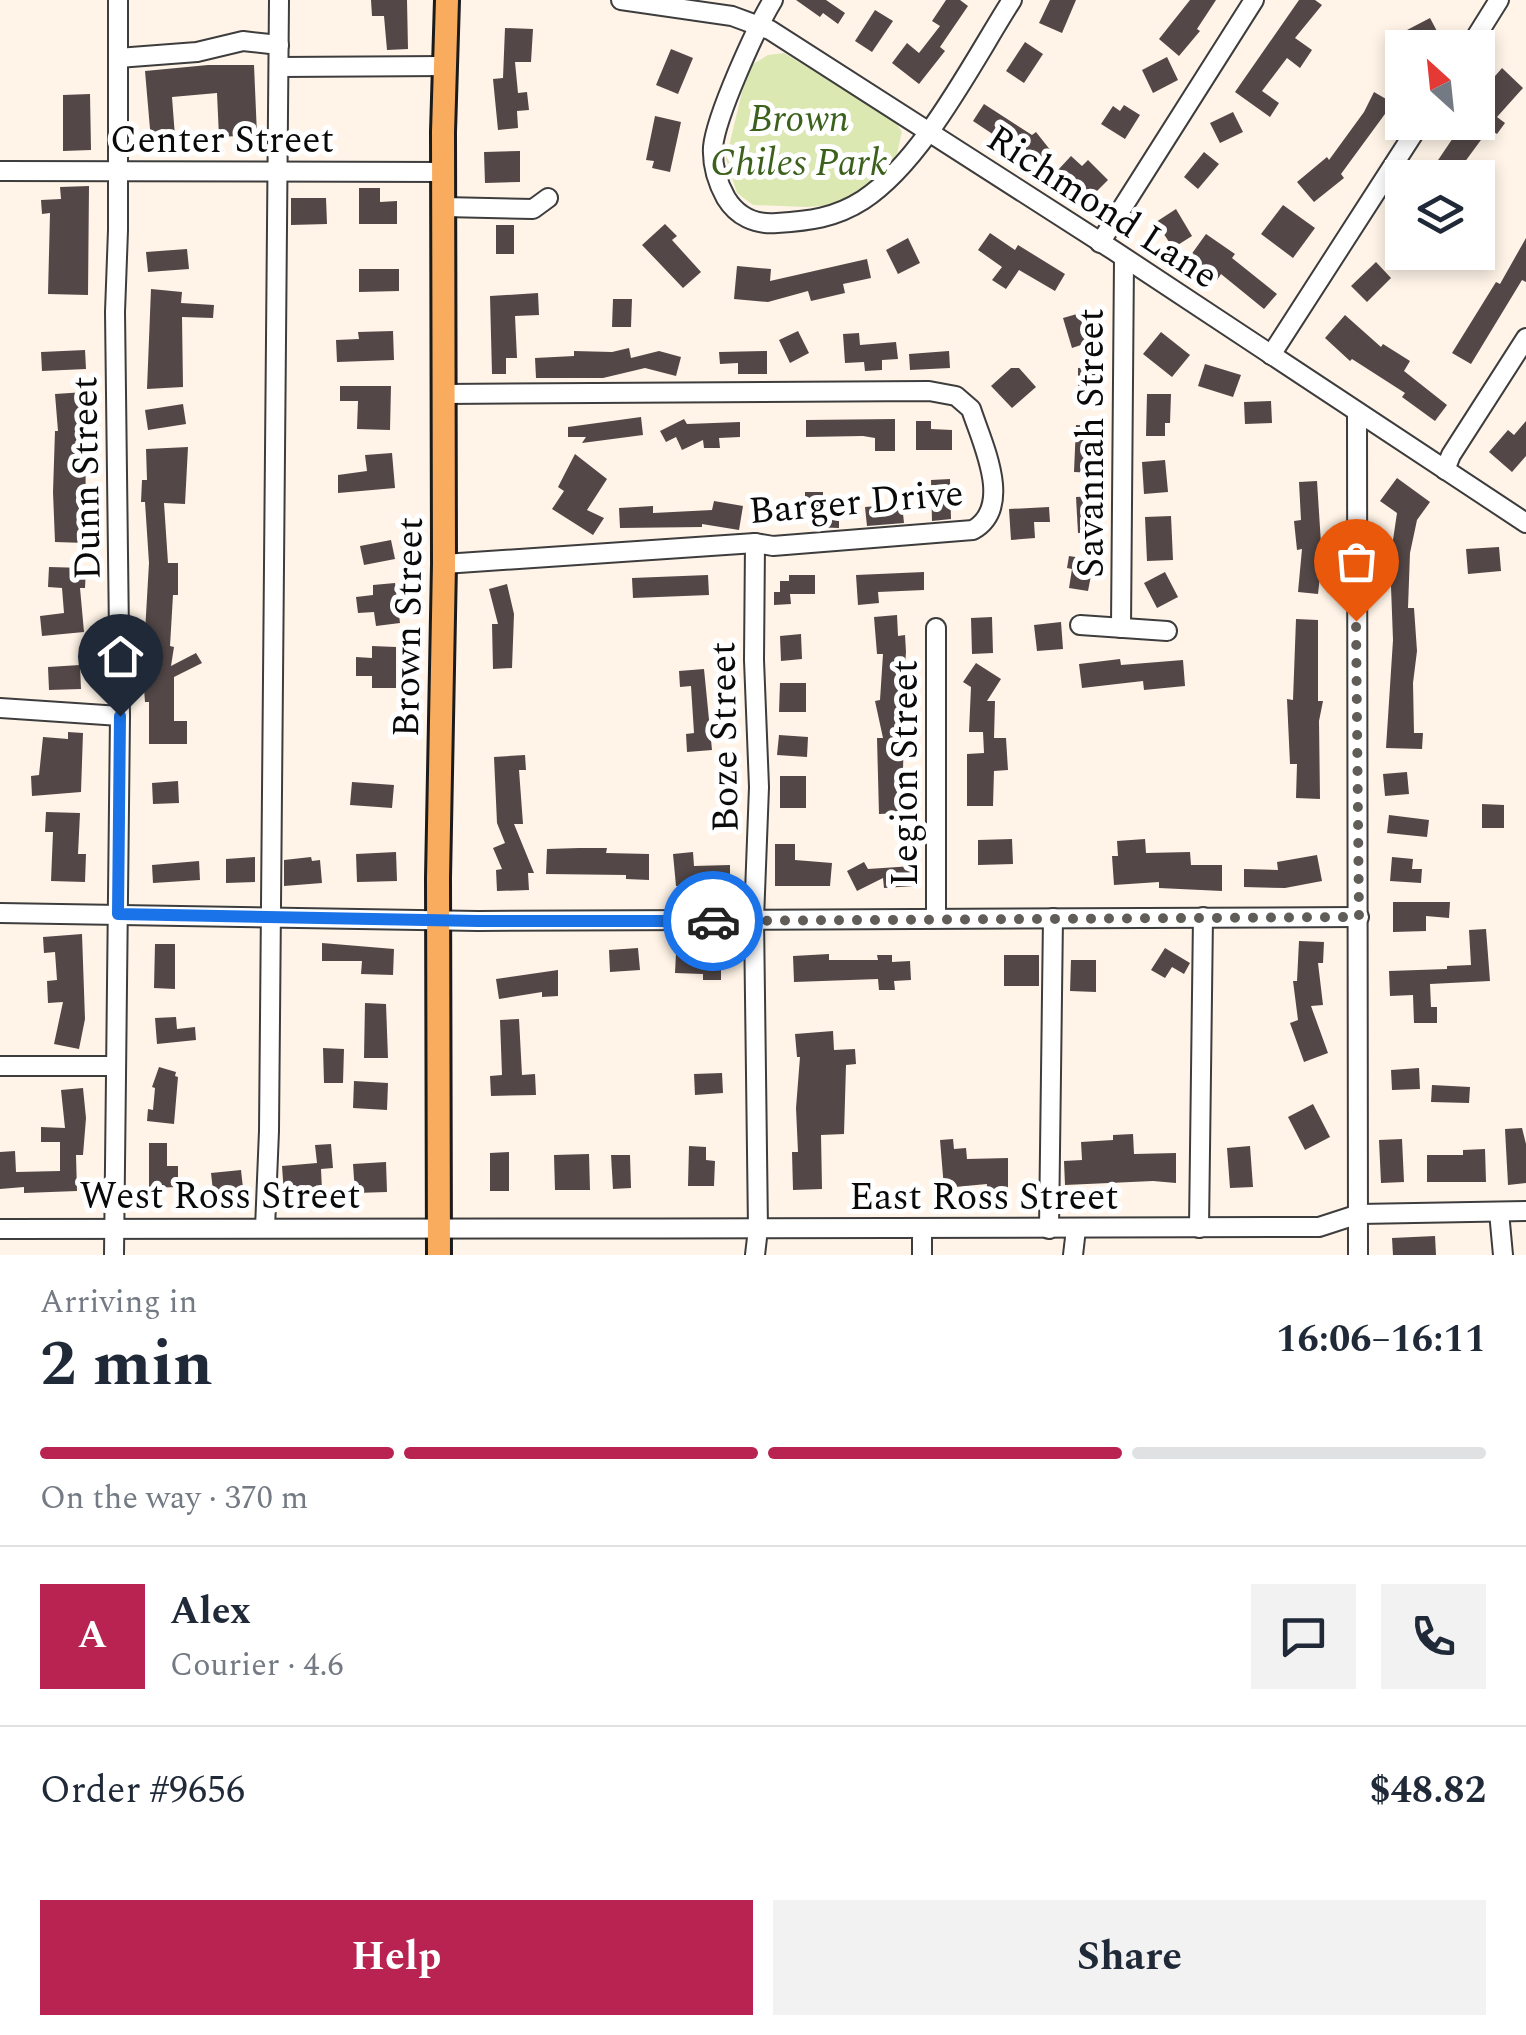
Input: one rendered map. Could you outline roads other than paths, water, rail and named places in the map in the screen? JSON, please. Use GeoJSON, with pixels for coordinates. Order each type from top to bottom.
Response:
{"type":"FeatureCollection","features":[{"type":"Feature","properties":{"kind":"main road","name":"Brown Street"},"geometry":{"type":"LineString","coordinates":[[439,1255],[438,918],[447,0]]}},
{"type":"Feature","properties":{"kind":"street","name":"Dunn Street"},"geometry":{"type":"LineString","coordinates":[[114,1255],[120,716],[115,312],[118,0]]}},
{"type":"Feature","properties":{"kind":"street"},"geometry":{"type":"LineString","coordinates":[[265,1228],[279,0]]}},
{"type":"Feature","properties":{"kind":"street","name":"Richmond Lane"},"geometry":{"type":"LineString","coordinates":[[621,0],[732,16],[793,44],[1526,523]]}},
{"type":"Feature","properties":{"kind":"street"},"geometry":{"type":"LineString","coordinates":[[773,0],[758,26],[713,143],[719,187],[731,208],[751,221],[798,222],[839,213],[890,179],[928,132],[1012,0]]}},
{"type":"Feature","properties":{"kind":"street"},"geometry":{"type":"LineString","coordinates":[[1100,243],[1254,0]]}},
{"type":"Feature","properties":{"kind":"street"},"geometry":{"type":"LineString","coordinates":[[1480,30],[1499,0]]}},
{"type":"Feature","properties":{"kind":"street"},"geometry":{"type":"LineString","coordinates":[[118,58],[197,52],[243,42],[279,45]]}},
{"type":"Feature","properties":{"kind":"street"},"geometry":{"type":"LineString","coordinates":[[279,67],[446,66]]}},
{"type":"Feature","properties":{"kind":"street"},"geometry":{"type":"LineString","coordinates":[[1272,355],[1409,140]]}},
{"type":"Feature","properties":{"kind":"street","name":"Center Street"},"geometry":{"type":"LineString","coordinates":[[0,172],[445,172]]}},
{"type":"Feature","properties":{"kind":"street"},"geometry":{"type":"LineString","coordinates":[[444,206],[533,210],[548,198]]}},
{"type":"Feature","properties":{"kind":"street","name":"Savannah Street"},"geometry":{"type":"LineString","coordinates":[[1121,628],[1124,259]]}},
{"type":"Feature","properties":{"kind":"street"},"geometry":{"type":"LineString","coordinates":[[1445,470],[1526,338]]}},
{"type":"Feature","properties":{"kind":"street","name":"Barger Drive"},"geometry":{"type":"LineString","coordinates":[[444,394],[946,393],[967,402],[992,475],[992,506],[982,524],[973,530],[444,564]]}},
{"type":"Feature","properties":{"kind":"street"},"geometry":{"type":"LineString","coordinates":[[1357,412],[1358,1255]]}},
{"type":"Feature","properties":{"kind":"street","name":"Boze Street"},"geometry":{"type":"LineString","coordinates":[[755,543],[759,788],[754,920],[758,1229],[755,1255]]}},
{"type":"Feature","properties":{"kind":"street"},"geometry":{"type":"LineString","coordinates":[[1080,625],[1167,631]]}},
{"type":"Feature","properties":{"kind":"street","name":"Legion Street"},"geometry":{"type":"LineString","coordinates":[[936,628],[936,918]]}},
{"type":"Feature","properties":{"kind":"street"},"geometry":{"type":"LineString","coordinates":[[0,708],[120,716]]}},
{"type":"Feature","properties":{"kind":"street"},"geometry":{"type":"LineString","coordinates":[[0,913],[478,921],[1359,917]]}},
{"type":"Feature","properties":{"kind":"street"},"geometry":{"type":"LineString","coordinates":[[1049,1229],[1053,918]]}},
{"type":"Feature","properties":{"kind":"street"},"geometry":{"type":"LineString","coordinates":[[1199,1228],[1203,918]]}},
{"type":"Feature","properties":{"kind":"street"},"geometry":{"type":"LineString","coordinates":[[0,1066],[116,1066]]}},
{"type":"Feature","properties":{"kind":"street","name":"East Ross Street"},"geometry":{"type":"LineString","coordinates":[[439,1227],[1199,1228],[1319,1226],[1359,1214],[1526,1211]]}},
{"type":"Feature","properties":{"kind":"street"},"geometry":{"type":"LineString","coordinates":[[1499,1212],[1503,1255]]}},
{"type":"Feature","properties":{"kind":"street","name":"West Ross Street"},"geometry":{"type":"LineString","coordinates":[[0,1229],[439,1227]]}},
{"type":"Feature","properties":{"kind":"street"},"geometry":{"type":"LineString","coordinates":[[1073,1255],[1076,1229]]}},
{"type":"Feature","properties":{"kind":"street"},"geometry":{"type":"LineString","coordinates":[[922,1230],[922,1255]]}},
{"type":"Feature","properties":{"kind":"park label","name":"Brown Chiles Park"},"geometry":{"type":"Point","coordinates":[799,140]}}]}
